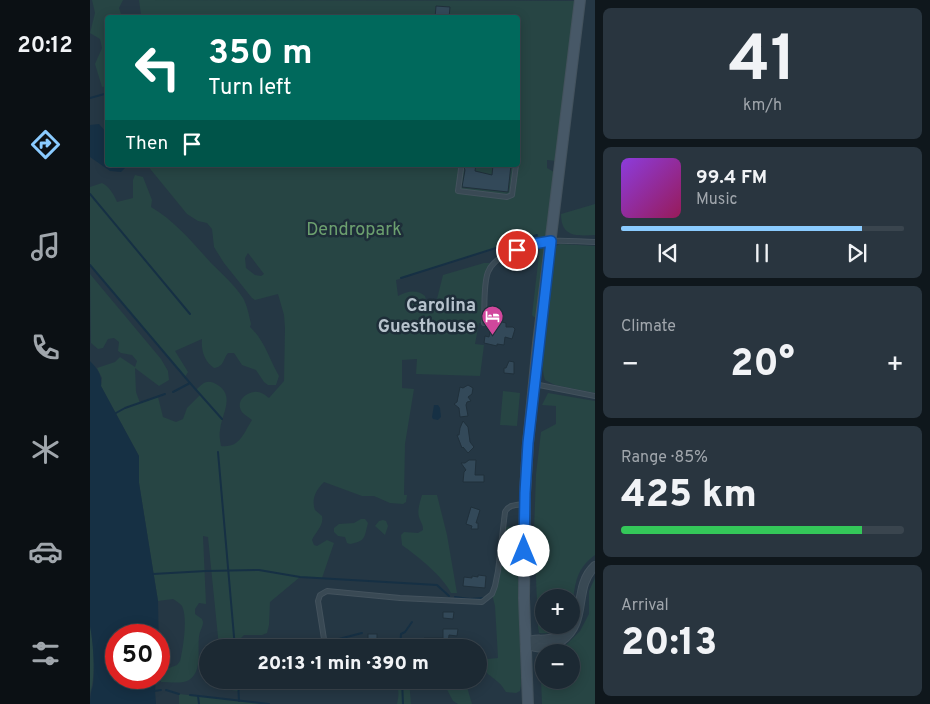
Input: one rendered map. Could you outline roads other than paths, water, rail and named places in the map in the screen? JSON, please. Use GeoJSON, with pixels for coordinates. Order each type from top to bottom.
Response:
{"type":"FeatureCollection","features":[{"type":"Feature","properties":{"kind":"main road"},"geometry":{"type":"LineString","coordinates":[[528,704],[524,619],[525,504],[537,354],[580,0]]}},
{"type":"Feature","properties":{"kind":"street"},"geometry":{"type":"LineString","coordinates":[[580,606],[582,583],[595,566]]}},
{"type":"Feature","properties":{"kind":"street"},"geometry":{"type":"LineString","coordinates":[[524,619],[529,631],[538,640]]}},
{"type":"Feature","properties":{"kind":"street"},"geometry":{"type":"LineString","coordinates":[[525,644],[532,639],[556,638],[563,634]]}},
{"type":"Feature","properties":{"kind":"street"},"geometry":{"type":"LineString","coordinates":[[525,644],[538,649],[556,644],[569,634]]}},
{"type":"Feature","properties":{"kind":"lane"},"geometry":{"type":"LineString","coordinates":[[460,169],[458,191],[507,197],[512,195],[516,167]]}},
{"type":"Feature","properties":{"kind":"lane"},"geometry":{"type":"LineString","coordinates":[[484,323],[487,274],[492,263],[501,256],[533,244],[551,241],[595,242]]}},
{"type":"Feature","properties":{"kind":"lane"},"geometry":{"type":"LineString","coordinates":[[534,384],[595,396]]}},
{"type":"Feature","properties":{"kind":"lane"},"geometry":{"type":"LineString","coordinates":[[324,639],[318,601],[320,595],[327,591],[413,599],[482,602],[487,600],[492,594],[498,572],[505,512],[512,506],[525,504]]}},
{"type":"Feature","properties":{"kind":"water"},"geometry":{"type":"Polygon","coordinates":[[[99,124],[105,131],[105,167],[126,167],[121,172],[110,171],[90,157],[90,125],[99,124]]]}},
{"type":"Feature","properties":{"kind":"water"},"geometry":{"type":"Polygon","coordinates":[[[90,361],[99,372],[101,386],[139,456],[139,483],[158,601],[159,624],[105,624],[105,689],[155,689],[156,704],[90,704],[94,671],[90,626],[90,361]]]}},
{"type":"Feature","properties":{"kind":"water"},"geometry":{"type":"Polygon","coordinates":[[[434,405],[438,405],[440,408],[441,417],[438,420],[432,417],[434,405]]]}},
{"type":"Feature","properties":{"kind":"waterway"},"geometry":{"type":"LineString","coordinates":[[90,98],[105,94]]}},
{"type":"Feature","properties":{"kind":"waterway"},"geometry":{"type":"LineString","coordinates":[[90,194],[190,314]]}},
{"type":"Feature","properties":{"kind":"waterway"},"geometry":{"type":"LineString","coordinates":[[401,278],[537,235]]}},
{"type":"Feature","properties":{"kind":"waterway"},"geometry":{"type":"LineString","coordinates":[[90,265],[190,383]]}},
{"type":"Feature","properties":{"kind":"waterway"},"geometry":{"type":"LineString","coordinates":[[173,392],[190,383],[222,419]]}},
{"type":"Feature","properties":{"kind":"waterway"},"geometry":{"type":"LineString","coordinates":[[116,413],[165,394]]}},
{"type":"Feature","properties":{"kind":"waterway"},"geometry":{"type":"LineString","coordinates":[[218,452],[234,639]]}},
{"type":"Feature","properties":{"kind":"waterway"},"geometry":{"type":"LineString","coordinates":[[153,574],[259,570],[300,577],[437,585],[449,596]]}},
{"type":"Feature","properties":{"kind":"waterway"},"geometry":{"type":"LineString","coordinates":[[455,597],[484,598]]}},
{"type":"Feature","properties":{"kind":"waterway"},"geometry":{"type":"LineString","coordinates":[[401,639],[401,634],[405,632],[412,622]]}},
{"type":"Feature","properties":{"kind":"waterway"},"geometry":{"type":"LineString","coordinates":[[339,639],[362,633]]}},
{"type":"Feature","properties":{"kind":"waterway"},"geometry":{"type":"LineString","coordinates":[[238,689],[239,701]]}},
{"type":"Feature","properties":{"kind":"waterway"},"geometry":{"type":"LineString","coordinates":[[402,689],[403,704]]}},
{"type":"Feature","properties":{"kind":"waterway"},"geometry":{"type":"LineString","coordinates":[[154,691],[161,690]]}},
{"type":"Feature","properties":{"kind":"waterway"},"geometry":{"type":"LineString","coordinates":[[166,690],[179,694]]}},
{"type":"Feature","properties":{"kind":"waterway"},"geometry":{"type":"LineString","coordinates":[[190,695],[269,704]]}},
{"type":"Feature","properties":{"kind":"waterway"},"geometry":{"type":"LineString","coordinates":[[198,696],[199,704]]}},
{"type":"Feature","properties":{"kind":"place","name":"Carolina Guesthouse"},"geometry":{"type":"Point","coordinates":[492,335]}},
{"type":"Feature","properties":{"kind":"park label","name":"Dendropark"},"geometry":{"type":"Point","coordinates":[354,230]}}]}
